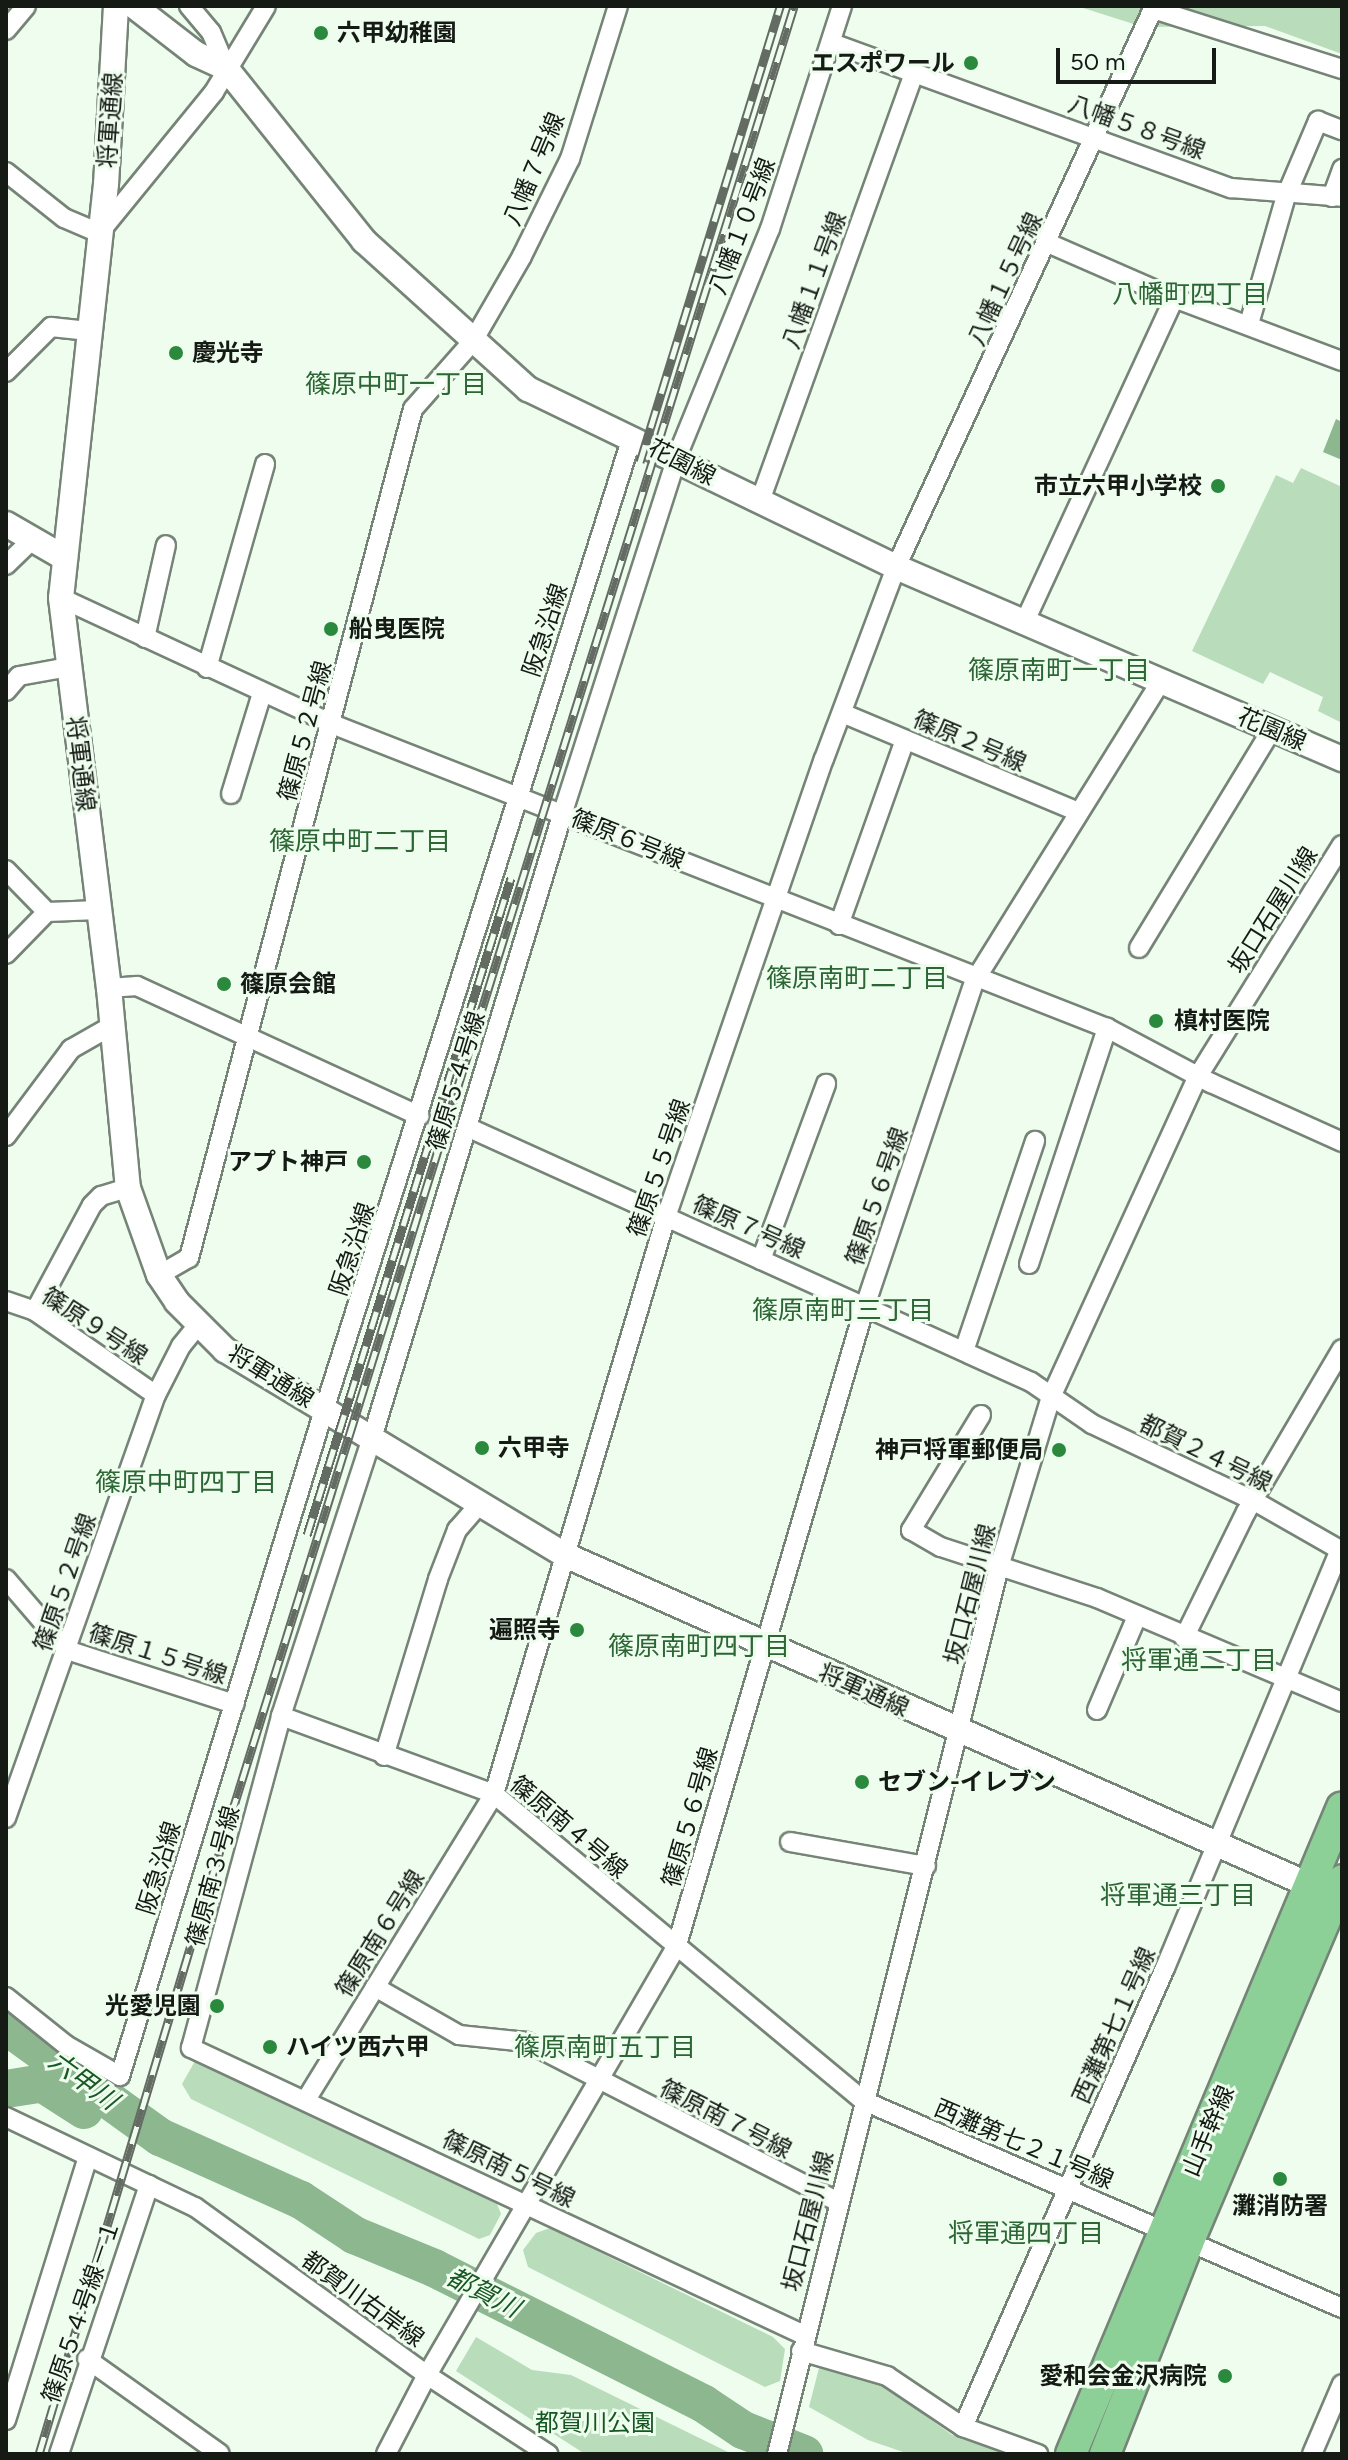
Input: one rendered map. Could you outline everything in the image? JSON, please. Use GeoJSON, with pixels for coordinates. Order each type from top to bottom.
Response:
{"type":"FeatureCollection","features":[{"type":"Feature","properties":{"kind":"main road","name":"山手幹線"},"geometry":{"type":"LineString","coordinates":[[1071,2454],[1176,2237],[1332,1890],[1342,1807]]}},
{"type":"Feature","properties":{"kind":"main road","name":"山手幹線"},"geometry":{"type":"LineString","coordinates":[[1106,2454],[1176,2237]]}},
{"type":"Feature","properties":{"kind":"street"},"geometry":{"type":"LineString","coordinates":[[6,30],[26,6]]}},
{"type":"Feature","properties":{"kind":"street","name":"将軍通線"},"geometry":{"type":"LineString","coordinates":[[116,6],[99,233],[61,598],[109,988],[128,1188],[159,1275],[225,1350],[565,1555],[961,1733],[1216,1844],[1332,1890]]}},
{"type":"Feature","properties":{"kind":"street","name":"花園線"},"geometry":{"type":"LineString","coordinates":[[134,6],[196,54],[226,68],[364,241],[528,389],[896,567],[1342,759]]}},
{"type":"Feature","properties":{"kind":"street"},"geometry":{"type":"LineString","coordinates":[[189,6],[211,32],[226,68]]}},
{"type":"Feature","properties":{"kind":"street"},"geometry":{"type":"LineString","coordinates":[[6,172],[64,218],[99,233],[150,177],[214,92],[266,6]]}},
{"type":"Feature","properties":{"kind":"street","name":"八幡７号線"},"geometry":{"type":"LineString","coordinates":[[473,341],[570,159],[618,6]]}},
{"type":"Feature","properties":{"kind":"street","name":"八幡１０号線"},"geometry":{"type":"LineString","coordinates":[[676,459],[770,229],[842,6]]}},
{"type":"Feature","properties":{"kind":"street","name":"八幡１５号線"},"geometry":{"type":"LineString","coordinates":[[896,567],[1048,243],[1153,9],[1342,69]]}},
{"type":"Feature","properties":{"kind":"street","name":"八幡５８号線"},"geometry":{"type":"LineString","coordinates":[[832,43],[913,76],[1095,136],[1231,188],[1286,196],[1337,197]]}},
{"type":"Feature","properties":{"kind":"street","name":"八幡１１号線"},"geometry":{"type":"LineString","coordinates":[[760,501],[913,76]]}},
{"type":"Feature","properties":{"kind":"street"},"geometry":{"type":"LineString","coordinates":[[1249,324],[1286,196],[1318,121],[1342,130]]}},
{"type":"Feature","properties":{"kind":"street"},"geometry":{"type":"LineString","coordinates":[[1337,197],[1342,169]]}},
{"type":"Feature","properties":{"kind":"street"},"geometry":{"type":"LineString","coordinates":[[1048,243],[1174,298],[1342,361]]}},
{"type":"Feature","properties":{"kind":"street"},"geometry":{"type":"LineString","coordinates":[[1025,621],[1174,298]]}},
{"type":"Feature","properties":{"kind":"street"},"geometry":{"type":"LineString","coordinates":[[6,372],[51,327],[89,331]]}},
{"type":"Feature","properties":{"kind":"street","name":"篠原５２号線"},"geometry":{"type":"LineString","coordinates":[[159,1275],[189,1258],[413,409],[473,341]]}},
{"type":"Feature","properties":{"kind":"street","name":"阪急沿線"},"geometry":{"type":"LineString","coordinates":[[6,1997],[66,2045],[120,2076],[324,1410],[420,1116],[516,796],[632,437]]}},
{"type":"Feature","properties":{"kind":"street","name":"篠原５４号線"},"geometry":{"type":"LineString","coordinates":[[281,1716],[372,1438],[563,812],[676,459]]}},
{"type":"Feature","properties":{"kind":"street"},"geometry":{"type":"LineString","coordinates":[[207,668],[265,464]]}},
{"type":"Feature","properties":{"kind":"street"},"geometry":{"type":"LineString","coordinates":[[6,524],[30,542],[65,558]]}},
{"type":"Feature","properties":{"kind":"street"},"geometry":{"type":"LineString","coordinates":[[6,565],[30,542]]}},
{"type":"Feature","properties":{"kind":"street"},"geometry":{"type":"LineString","coordinates":[[145,638],[166,545]]}},
{"type":"Feature","properties":{"kind":"street","name":"篠原５５号線"},"geometry":{"type":"LineString","coordinates":[[494,1794],[666,1217],[896,567]]}},
{"type":"Feature","properties":{"kind":"street","name":"篠原６号線"},"geometry":{"type":"LineString","coordinates":[[61,598],[332,724],[563,812],[975,980],[1107,1028],[1198,1076],[1342,1142]]}},
{"type":"Feature","properties":{"kind":"street"},"geometry":{"type":"LineString","coordinates":[[6,691],[19,676],[69,667]]}},
{"type":"Feature","properties":{"kind":"street","name":"篠原５６号線"},"geometry":{"type":"LineString","coordinates":[[386,2454],[427,2375],[676,1948],[865,1306],[975,980],[1160,683]]}},
{"type":"Feature","properties":{"kind":"street"},"geometry":{"type":"LineString","coordinates":[[231,794],[262,693]]}},
{"type":"Feature","properties":{"kind":"street","name":"篠原２号線"},"geometry":{"type":"LineString","coordinates":[[842,713],[1079,812]]}},
{"type":"Feature","properties":{"kind":"street"},"geometry":{"type":"LineString","coordinates":[[1139,948],[1273,728]]}},
{"type":"Feature","properties":{"kind":"street"},"geometry":{"type":"LineString","coordinates":[[839,925],[905,740]]}},
{"type":"Feature","properties":{"kind":"street","name":"坂口石屋川線"},"geometry":{"type":"LineString","coordinates":[[777,2454],[802,2343],[961,1733],[999,1567],[1051,1397],[1198,1076],[1342,845]]}},
{"type":"Feature","properties":{"kind":"street"},"geometry":{"type":"LineString","coordinates":[[6,870],[47,912]]}},
{"type":"Feature","properties":{"kind":"street"},"geometry":{"type":"LineString","coordinates":[[6,954],[47,912],[99,910]]}},
{"type":"Feature","properties":{"kind":"street"},"geometry":{"type":"LineString","coordinates":[[109,988],[137,986],[420,1116]]}},
{"type":"Feature","properties":{"kind":"street"},"geometry":{"type":"LineString","coordinates":[[6,1136],[71,1049],[113,1025]]}},
{"type":"Feature","properties":{"kind":"street"},"geometry":{"type":"LineString","coordinates":[[1029,1264],[1107,1028]]}},
{"type":"Feature","properties":{"kind":"street"},"geometry":{"type":"LineString","coordinates":[[761,1260],[826,1084]]}},
{"type":"Feature","properties":{"kind":"street","name":"篠原７号線"},"geometry":{"type":"LineString","coordinates":[[467,1127],[964,1351],[1031,1382],[1051,1397]]}},
{"type":"Feature","properties":{"kind":"street"},"geometry":{"type":"LineString","coordinates":[[964,1351],[1035,1141]]}},
{"type":"Feature","properties":{"kind":"street"},"geometry":{"type":"LineString","coordinates":[[35,1311],[92,1205],[101,1196],[128,1188]]}},
{"type":"Feature","properties":{"kind":"street","name":"篠原９号線"},"geometry":{"type":"LineString","coordinates":[[6,1301],[35,1311],[156,1395]]}},
{"type":"Feature","properties":{"kind":"street","name":"篠原５２号線"},"geometry":{"type":"LineString","coordinates":[[6,1818],[156,1395],[181,1346],[199,1324]]}},
{"type":"Feature","properties":{"kind":"street"},"geometry":{"type":"LineString","coordinates":[[1184,1638],[1246,1512],[1256,1502],[1342,1349]]}},
{"type":"Feature","properties":{"kind":"street","name":"都賀２４号線"},"geometry":{"type":"LineString","coordinates":[[1051,1397],[1092,1424],[1256,1502],[1341,1551]]}},
{"type":"Feature","properties":{"kind":"street"},"geometry":{"type":"LineString","coordinates":[[981,1415],[911,1530],[999,1567],[1137,1616],[1342,1702]]}},
{"type":"Feature","properties":{"kind":"street"},"geometry":{"type":"LineString","coordinates":[[384,1756],[438,1579],[457,1530],[480,1504]]}},
{"type":"Feature","properties":{"kind":"street","name":"西灘第七１号線"},"geometry":{"type":"LineString","coordinates":[[963,2427],[1341,1551]]}},
{"type":"Feature","properties":{"kind":"street"},"geometry":{"type":"LineString","coordinates":[[6,1579],[67,1650]]}},
{"type":"Feature","properties":{"kind":"street"},"geometry":{"type":"LineString","coordinates":[[1097,1710],[1137,1616]]}},
{"type":"Feature","properties":{"kind":"street","name":"篠原１５号線"},"geometry":{"type":"LineString","coordinates":[[67,1650],[234,1704]]}},
{"type":"Feature","properties":{"kind":"street","name":"篠原南４号線"},"geometry":{"type":"LineString","coordinates":[[281,1716],[494,1794],[864,2101]]}},
{"type":"Feature","properties":{"kind":"street","name":"篠原南３号線"},"geometry":{"type":"LineString","coordinates":[[191,2048],[281,1716]]}},
{"type":"Feature","properties":{"kind":"street","name":"篠原南６号線"},"geometry":{"type":"LineString","coordinates":[[307,2098],[494,1794]]}},
{"type":"Feature","properties":{"kind":"street"},"geometry":{"type":"LineString","coordinates":[[790,1842],[926,1866]]}},
{"type":"Feature","properties":{"kind":"street","name":"篠原南７号線"},"geometry":{"type":"LineString","coordinates":[[375,1987],[459,2035],[527,2042],[598,2082],[838,2202]]}},
{"type":"Feature","properties":{"kind":"street","name":"篠原南５号線"},"geometry":{"type":"LineString","coordinates":[[191,2048],[307,2098],[802,2343],[887,2376],[963,2427],[1038,2454]]}},
{"type":"Feature","properties":{"kind":"street","name":"西灘第七２１号線"},"geometry":{"type":"LineString","coordinates":[[864,2101],[1342,2308]]}},
{"type":"Feature","properties":{"kind":"street","name":"都賀川右岸線"},"geometry":{"type":"LineString","coordinates":[[6,2117],[195,2207],[427,2375],[548,2454]]}},
{"type":"Feature","properties":{"kind":"street"},"geometry":{"type":"LineString","coordinates":[[6,2420],[88,2156]]}},
{"type":"Feature","properties":{"kind":"street","name":"篠原５４号線－１"},"geometry":{"type":"LineString","coordinates":[[59,2454],[87,2359],[149,2185]]}},
{"type":"Feature","properties":{"kind":"street"},"geometry":{"type":"LineString","coordinates":[[87,2359],[220,2454]]}},
{"type":"Feature","properties":{"kind":"street"},"geometry":{"type":"LineString","coordinates":[[1312,2454],[1342,2384]]}},
{"type":"Feature","properties":{"kind":"green space"},"geometry":{"type":"Polygon","coordinates":[[[1077,6],[1342,6],[1342,54],[1265,26],[1143,27],[1077,6]]]}},
{"type":"Feature","properties":{"kind":"green space"},"geometry":{"type":"Polygon","coordinates":[[[1301,468],[1342,487],[1342,723],[1318,711],[1323,697],[1270,672],[1263,684],[1192,651],[1276,475],[1293,483],[1301,468]]]}},
{"type":"Feature","properties":{"kind":"green space"},"geometry":{"type":"Polygon","coordinates":[[[195,2061],[497,2204],[501,2214],[490,2235],[479,2239],[191,2099],[182,2084],[195,2061]]]}},
{"type":"Feature","properties":{"kind":"green space","name":"都賀川公園"},"geometry":{"type":"Polygon","coordinates":[[[550,2228],[773,2337],[785,2349],[780,2381],[765,2387],[528,2267],[523,2250],[536,2233],[550,2228]]]}},
{"type":"Feature","properties":{"kind":"green space","name":"都賀川公園"},"geometry":{"type":"Polygon","coordinates":[[[476,2337],[532,2370],[571,2375],[732,2454],[585,2454],[456,2371],[476,2337]]]}},
{"type":"Feature","properties":{"kind":"green space"},"geometry":{"type":"Polygon","coordinates":[[[819,2368],[882,2384],[952,2435],[1008,2454],[909,2454],[868,2440],[809,2407],[819,2368]]]}},
{"type":"Feature","properties":{"kind":"shaded area"},"geometry":{"type":"Polygon","coordinates":[[[1336,419],[1342,422],[1342,460],[1323,452],[1336,419]]]}},
{"type":"Feature","properties":{"kind":"waterway","name":"都賀川"},"geometry":{"type":"LineString","coordinates":[[6,2026],[160,2137],[301,2200],[354,2235],[434,2268],[704,2404],[743,2430],[804,2454]]}},
{"type":"Feature","properties":{"kind":"waterway","name":"六甲川"},"geometry":{"type":"LineString","coordinates":[[6,2089],[42,2083],[84,2110]]}},
{"type":"Feature","properties":{"kind":"railway"},"geometry":{"type":"LineString","coordinates":[[640,462],[780,6]]}},
{"type":"Feature","properties":{"kind":"railway"},"geometry":{"type":"LineString","coordinates":[[39,2454],[199,1918],[794,6]]}},
{"type":"Feature","properties":{"kind":"railway"},"geometry":{"type":"LineString","coordinates":[[307,1535],[511,878]]}},
{"type":"Feature","properties":{"kind":"place","name":"六甲幼稚園"},"geometry":{"type":"Point","coordinates":[321,33]}},
{"type":"Feature","properties":{"kind":"place","name":"エスポワール"},"geometry":{"type":"Point","coordinates":[971,63]}},
{"type":"Feature","properties":{"kind":"place","name":"慶光寺"},"geometry":{"type":"Point","coordinates":[176,353]}},
{"type":"Feature","properties":{"kind":"place","name":"市立六甲小学校"},"geometry":{"type":"Point","coordinates":[1218,486]}},
{"type":"Feature","properties":{"kind":"place","name":"船曳医院"},"geometry":{"type":"Point","coordinates":[331,629]}},
{"type":"Feature","properties":{"kind":"place","name":"篠原会館"},"geometry":{"type":"Point","coordinates":[224,984]}},
{"type":"Feature","properties":{"kind":"place","name":"槙村医院"},"geometry":{"type":"Point","coordinates":[1156,1021]}},
{"type":"Feature","properties":{"kind":"place","name":"アプト神戸"},"geometry":{"type":"Point","coordinates":[364,1162]}},
{"type":"Feature","properties":{"kind":"place","name":"六甲寺"},"geometry":{"type":"Point","coordinates":[482,1448]}},
{"type":"Feature","properties":{"kind":"place","name":"神戸将軍郵便局"},"geometry":{"type":"Point","coordinates":[1059,1450]}},
{"type":"Feature","properties":{"kind":"place","name":"遍照寺"},"geometry":{"type":"Point","coordinates":[577,1630]}},
{"type":"Feature","properties":{"kind":"place","name":"セブン-イレブン"},"geometry":{"type":"Point","coordinates":[862,1782]}},
{"type":"Feature","properties":{"kind":"place","name":"光愛児園"},"geometry":{"type":"Point","coordinates":[217,2006]}},
{"type":"Feature","properties":{"kind":"place","name":"ハイツ西六甲"},"geometry":{"type":"Point","coordinates":[270,2047]}},
{"type":"Feature","properties":{"kind":"place","name":"灘消防署"},"geometry":{"type":"Point","coordinates":[1280,2179]}},
{"type":"Feature","properties":{"kind":"place","name":"愛和会金沢病院"},"geometry":{"type":"Point","coordinates":[1225,2376]}},
{"type":"Feature","properties":{"kind":"district","name":"八幡町四丁目"},"geometry":{"type":"Point","coordinates":[1190,295]}},
{"type":"Feature","properties":{"kind":"district","name":"篠原中町一丁目"},"geometry":{"type":"Point","coordinates":[396,385]}},
{"type":"Feature","properties":{"kind":"district","name":"篠原南町一丁目"},"geometry":{"type":"Point","coordinates":[1059,671]}},
{"type":"Feature","properties":{"kind":"district","name":"篠原中町二丁目"},"geometry":{"type":"Point","coordinates":[360,842]}},
{"type":"Feature","properties":{"kind":"district","name":"篠原南町二丁目"},"geometry":{"type":"Point","coordinates":[857,979]}},
{"type":"Feature","properties":{"kind":"district","name":"篠原南町三丁目"},"geometry":{"type":"Point","coordinates":[843,1311]}},
{"type":"Feature","properties":{"kind":"district","name":"篠原中町四丁目"},"geometry":{"type":"Point","coordinates":[186,1483]}},
{"type":"Feature","properties":{"kind":"district","name":"篠原南町四丁目"},"geometry":{"type":"Point","coordinates":[699,1647]}},
{"type":"Feature","properties":{"kind":"district","name":"将軍通二丁目"},"geometry":{"type":"Point","coordinates":[1199,1661]}},
{"type":"Feature","properties":{"kind":"district","name":"将軍通三丁目"},"geometry":{"type":"Point","coordinates":[1178,1896]}},
{"type":"Feature","properties":{"kind":"district","name":"篠原南町五丁目"},"geometry":{"type":"Point","coordinates":[605,2048]}},
{"type":"Feature","properties":{"kind":"district","name":"将軍通四丁目"},"geometry":{"type":"Point","coordinates":[1026,2234]}}]}
